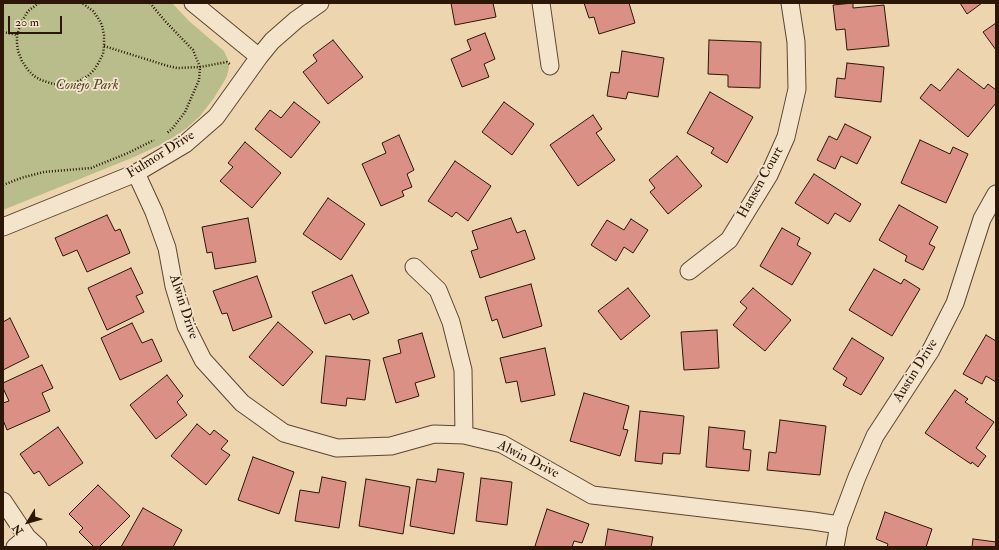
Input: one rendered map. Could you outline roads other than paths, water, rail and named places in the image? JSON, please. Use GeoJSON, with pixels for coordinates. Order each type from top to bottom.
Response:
{"type":"FeatureCollection","features":[{"type":"Feature","properties":{"kind":"street"},"geometry":{"type":"LineString","coordinates":[[193,3],[259,57]]}},
{"type":"Feature","properties":{"kind":"street","name":"Fulmor Drive"},"geometry":{"type":"LineString","coordinates":[[3,227],[136,173],[185,144],[216,117],[246,74],[272,41],[296,20],[320,3]]}},
{"type":"Feature","properties":{"kind":"street"},"geometry":{"type":"LineString","coordinates":[[542,3],[550,66]]}},
{"type":"Feature","properties":{"kind":"street","name":"Hansen Court"},"geometry":{"type":"LineString","coordinates":[[689,271],[729,240],[768,175],[786,138],[797,89],[796,42],[790,3]]}},
{"type":"Feature","properties":{"kind":"street","name":"Alwin Drive"},"geometry":{"type":"LineString","coordinates":[[136,173],[154,212],[167,248],[174,286],[186,326],[203,360],[242,404],[284,433],[337,448],[391,446],[434,434],[464,435],[502,444],[592,494],[839,525]]}},
{"type":"Feature","properties":{"kind":"street","name":"Austin Drive"},"geometry":{"type":"LineString","coordinates":[[835,547],[839,525],[857,477],[875,436],[931,350],[955,303],[982,220],[996,194]]}},
{"type":"Feature","properties":{"kind":"street"},"geometry":{"type":"LineString","coordinates":[[414,267],[438,290],[451,322],[463,370],[464,435]]}},
{"type":"Feature","properties":{"kind":"street"},"geometry":{"type":"LineString","coordinates":[[3,501],[27,544]]}},
{"type":"Feature","properties":{"kind":"park label","name":"Conejo Park"},"geometry":{"type":"Point","coordinates":[87,86]}}]}
